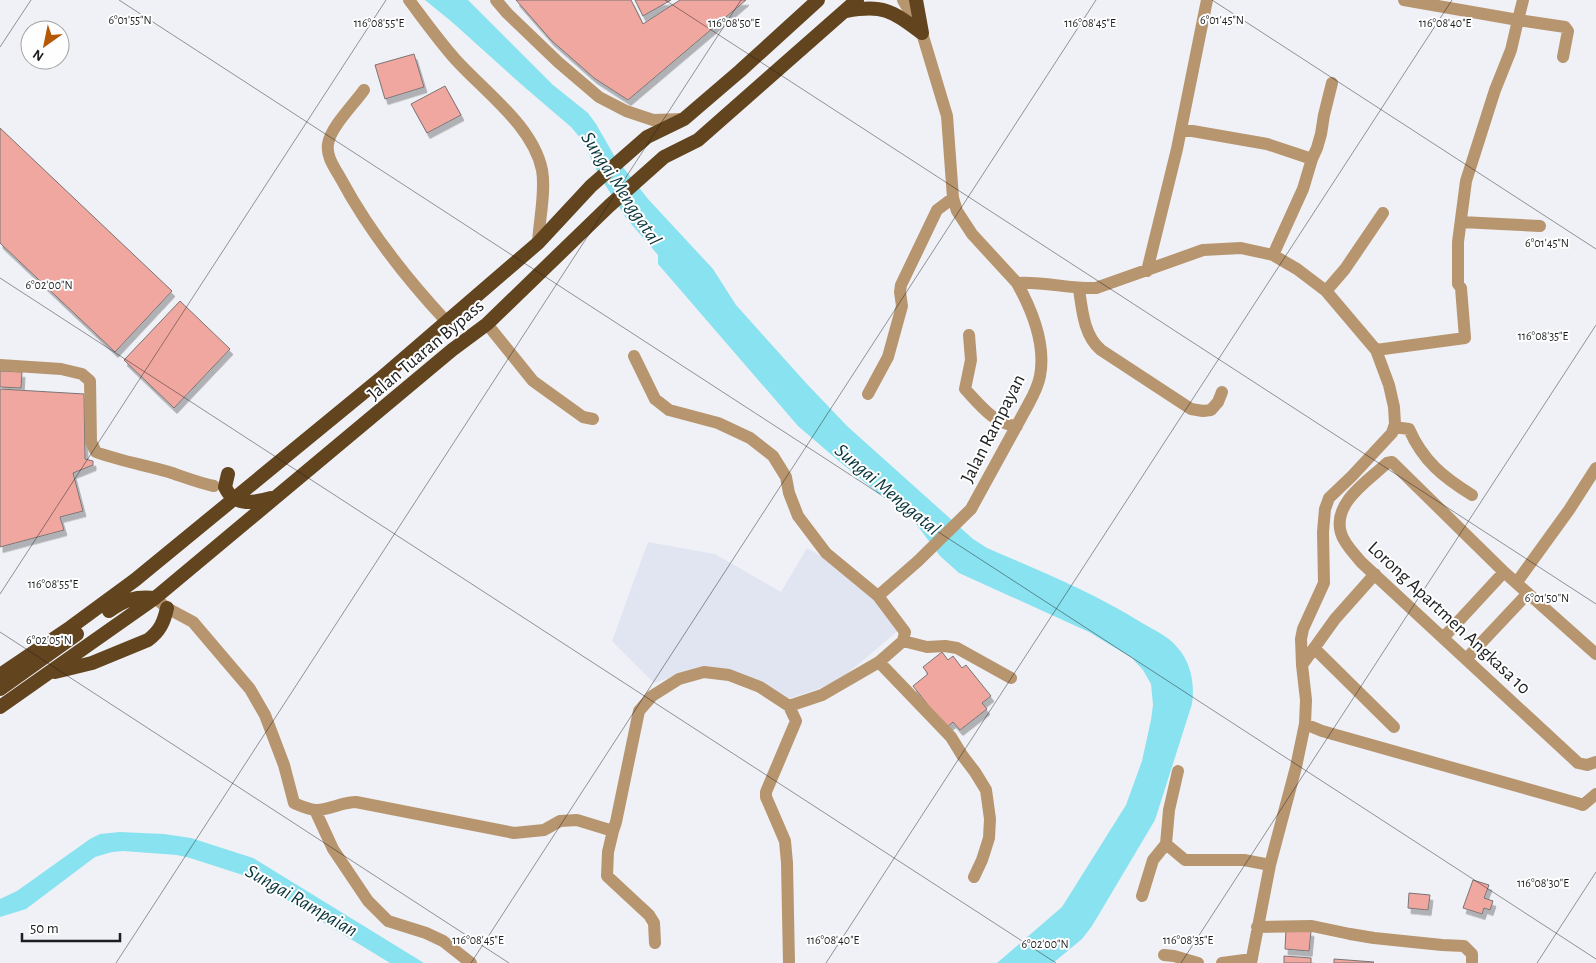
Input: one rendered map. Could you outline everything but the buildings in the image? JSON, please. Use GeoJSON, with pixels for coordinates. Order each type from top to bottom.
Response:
{"type":"FeatureCollection","features":[{"type":"Feature","properties":{"kind":"highway","name":"Jalan Tuaran Bypass"},"geometry":{"type":"LineString","coordinates":[[0,675],[112,598],[380,379],[538,243],[591,186],[647,137],[684,119],[818,0]]}},
{"type":"Feature","properties":{"kind":"highway","name":"Jalan Tuaran Bypass"},"geometry":{"type":"LineString","coordinates":[[0,707],[154,598],[452,350],[487,324],[608,206],[664,157],[698,140],[857,0]]}},
{"type":"Feature","properties":{"kind":"highway"},"geometry":{"type":"LineString","coordinates":[[916,0],[922,33]]}},
{"type":"Feature","properties":{"kind":"highway"},"geometry":{"type":"LineString","coordinates":[[844,12],[866,8],[881,8],[894,13],[922,33]]}},
{"type":"Feature","properties":{"kind":"highway"},"geometry":{"type":"LineString","coordinates":[[228,474],[225,487],[228,494],[235,498],[252,503],[275,497]]}},
{"type":"Feature","properties":{"kind":"highway"},"geometry":{"type":"LineString","coordinates":[[0,689],[122,602],[135,598],[154,598]]}},
{"type":"Feature","properties":{"kind":"highway"},"geometry":{"type":"LineString","coordinates":[[49,673],[92,662],[148,640],[161,628],[167,608]]}},
{"type":"Feature","properties":{"kind":"street"},"geometry":{"type":"LineString","coordinates":[[409,0],[455,59],[504,108],[536,152],[542,171],[543,189],[538,243]]}},
{"type":"Feature","properties":{"kind":"street"},"geometry":{"type":"LineString","coordinates":[[496,0],[558,62],[599,97],[626,111],[653,120],[684,119]]}},
{"type":"Feature","properties":{"kind":"street","name":"Jalan Rampayan"},"geometry":{"type":"LineString","coordinates":[[878,596],[918,561],[971,508],[1036,391],[1040,376],[1041,352],[1028,305],[1016,283],[972,234],[962,220],[953,198],[947,116],[922,33],[903,0]]}},
{"type":"Feature","properties":{"kind":"street"},"geometry":{"type":"LineString","coordinates":[[1146,271],[1181,129],[1207,0]]}},
{"type":"Feature","properties":{"kind":"street"},"geometry":{"type":"LineString","coordinates":[[1404,0],[1565,27],[1568,31],[1563,57]]}},
{"type":"Feature","properties":{"kind":"street"},"geometry":{"type":"LineString","coordinates":[[1376,350],[1465,338],[1461,288],[1458,284],[1458,242],[1466,181],[1495,90],[1511,50],[1523,0]]}},
{"type":"Feature","properties":{"kind":"street"},"geometry":{"type":"LineString","coordinates":[[1273,255],[1303,189],[1321,134],[1332,83]]}},
{"type":"Feature","properties":{"kind":"street"},"geometry":{"type":"LineString","coordinates":[[364,90],[328,142],[328,156],[350,197],[373,232],[423,296],[446,321]]}},
{"type":"Feature","properties":{"kind":"street"},"geometry":{"type":"LineString","coordinates":[[1181,129],[1268,144],[1312,159]]}},
{"type":"Feature","properties":{"kind":"street"},"geometry":{"type":"LineString","coordinates":[[868,394],[888,357],[902,306],[901,285],[937,210],[953,198]]}},
{"type":"Feature","properties":{"kind":"street"},"geometry":{"type":"LineString","coordinates":[[1326,291],[1345,269],[1383,213]]}},
{"type":"Feature","properties":{"kind":"street"},"geometry":{"type":"LineString","coordinates":[[1461,222],[1540,226]]}},
{"type":"Feature","properties":{"kind":"street"},"geometry":{"type":"LineString","coordinates":[[1016,283],[1031,282],[1079,289],[1096,288],[1203,250],[1241,248],[1273,255],[1326,291],[1376,350],[1390,385],[1394,406],[1394,427],[1392,433],[1329,498],[1323,524],[1324,583],[1303,628],[1301,639],[1306,700],[1305,724],[1270,865],[1251,961],[1222,963]]}},
{"type":"Feature","properties":{"kind":"street"},"geometry":{"type":"LineString","coordinates":[[1079,289],[1084,316],[1094,345],[1191,409],[1211,410],[1218,402],[1222,392]]}},
{"type":"Feature","properties":{"kind":"street"},"geometry":{"type":"LineString","coordinates":[[487,324],[533,382],[583,417],[593,419]]}},
{"type":"Feature","properties":{"kind":"street"},"geometry":{"type":"LineString","coordinates":[[969,335],[972,360],[965,389],[991,416],[1008,426],[1017,426]]}},
{"type":"Feature","properties":{"kind":"street"},"geometry":{"type":"LineString","coordinates":[[634,356],[655,399],[669,410],[718,423],[750,438],[773,456],[786,476],[789,493],[798,516],[826,553],[878,596],[905,632],[903,641],[880,662],[822,695],[789,706]]}},
{"type":"Feature","properties":{"kind":"street"},"geometry":{"type":"LineString","coordinates":[[0,365],[61,369],[82,374],[90,382],[91,442],[96,452],[214,486]]}},
{"type":"Feature","properties":{"kind":"street"},"geometry":{"type":"LineString","coordinates":[[1394,427],[1409,429],[1416,446],[1439,472],[1472,495]]}},
{"type":"Feature","properties":{"kind":"street","name":"Lorong Apartmen Angkasa 10"},"geometry":{"type":"LineString","coordinates":[[1596,654],[1504,572],[1398,466],[1389,462],[1346,502],[1342,510],[1341,534],[1361,562],[1578,762],[1587,765],[1596,762]]}},
{"type":"Feature","properties":{"kind":"street"},"geometry":{"type":"LineString","coordinates":[[1516,582],[1569,510],[1596,468]]}},
{"type":"Feature","properties":{"kind":"street"},"geometry":{"type":"LineString","coordinates":[[1444,638],[1504,572]]}},
{"type":"Feature","properties":{"kind":"street"},"geometry":{"type":"LineString","coordinates":[[1302,665],[1335,619],[1375,574]]}},
{"type":"Feature","properties":{"kind":"street"},"geometry":{"type":"LineString","coordinates":[[1466,659],[1528,593]]}},
{"type":"Feature","properties":{"kind":"street"},"geometry":{"type":"LineString","coordinates":[[154,598],[167,608],[193,622],[250,689],[268,723],[284,766],[294,803],[316,810],[338,806],[347,802],[356,802],[514,833],[544,830],[560,821],[577,820],[613,831]]}},
{"type":"Feature","properties":{"kind":"street"},"geometry":{"type":"LineString","coordinates":[[903,641],[927,647],[945,646],[957,648],[1011,678]]}},
{"type":"Feature","properties":{"kind":"street"},"geometry":{"type":"LineString","coordinates":[[1314,648],[1394,727]]}},
{"type":"Feature","properties":{"kind":"street"},"geometry":{"type":"LineString","coordinates":[[880,662],[950,737],[986,790],[990,819],[989,838],[974,877]]}},
{"type":"Feature","properties":{"kind":"street"},"geometry":{"type":"LineString","coordinates":[[655,943],[654,923],[649,914],[607,876],[608,852],[639,711],[652,696],[679,678],[704,672],[729,675],[760,687],[789,706],[796,721],[766,792],[766,797],[785,841],[789,963]]}},
{"type":"Feature","properties":{"kind":"street"},"geometry":{"type":"LineString","coordinates":[[1305,724],[1322,731],[1583,805],[1596,794]]}},
{"type":"Feature","properties":{"kind":"street"},"geometry":{"type":"LineString","coordinates":[[1142,896],[1154,860],[1166,844],[1169,810],[1178,771]]}},
{"type":"Feature","properties":{"kind":"street"},"geometry":{"type":"LineString","coordinates":[[316,810],[333,849],[368,901],[388,921],[426,932],[443,941],[471,963]]}},
{"type":"Feature","properties":{"kind":"street"},"geometry":{"type":"LineString","coordinates":[[1166,844],[1185,860],[1244,860],[1270,865]]}},
{"type":"Feature","properties":{"kind":"street"},"geometry":{"type":"LineString","coordinates":[[1257,927],[1312,926],[1374,938],[1464,946],[1472,954],[1472,963]]}},
{"type":"Feature","properties":{"kind":"street"},"geometry":{"type":"LineString","coordinates":[[1164,955],[1198,963]]}},
{"type":"Feature","properties":{"kind":"shaded area"},"geometry":{"type":"Polygon","coordinates":[[[648,542],[715,554],[781,592],[807,548],[833,563],[869,593],[899,630],[842,678],[818,689],[785,700],[751,680],[687,672],[654,683],[612,641],[648,542]]]}},
{"type":"Feature","properties":{"kind":"water","name":"Sungai Menggatal"},"geometry":{"type":"Polygon","coordinates":[[[425,0],[468,0],[553,85],[588,113],[615,157],[648,199],[713,269],[736,305],[806,383],[847,426],[973,539],[987,548],[1105,601],[1165,636],[1186,659],[1192,681],[1192,704],[1155,820],[1092,926],[1082,939],[1053,963],[997,963],[1062,907],[1126,805],[1142,761],[1153,705],[1151,684],[1143,670],[1132,658],[1089,632],[959,573],[940,556],[914,521],[798,426],[658,264],[658,255],[626,218],[599,175],[582,140],[571,127],[425,0]]]}},
{"type":"Feature","properties":{"kind":"water","name":"Sungai Rampaian"},"geometry":{"type":"Polygon","coordinates":[[[120,832],[164,834],[191,838],[253,858],[424,963],[390,963],[249,877],[177,855],[123,851],[95,857],[26,909],[0,917],[0,899],[17,891],[90,839],[100,834],[120,832]]]}}]}
